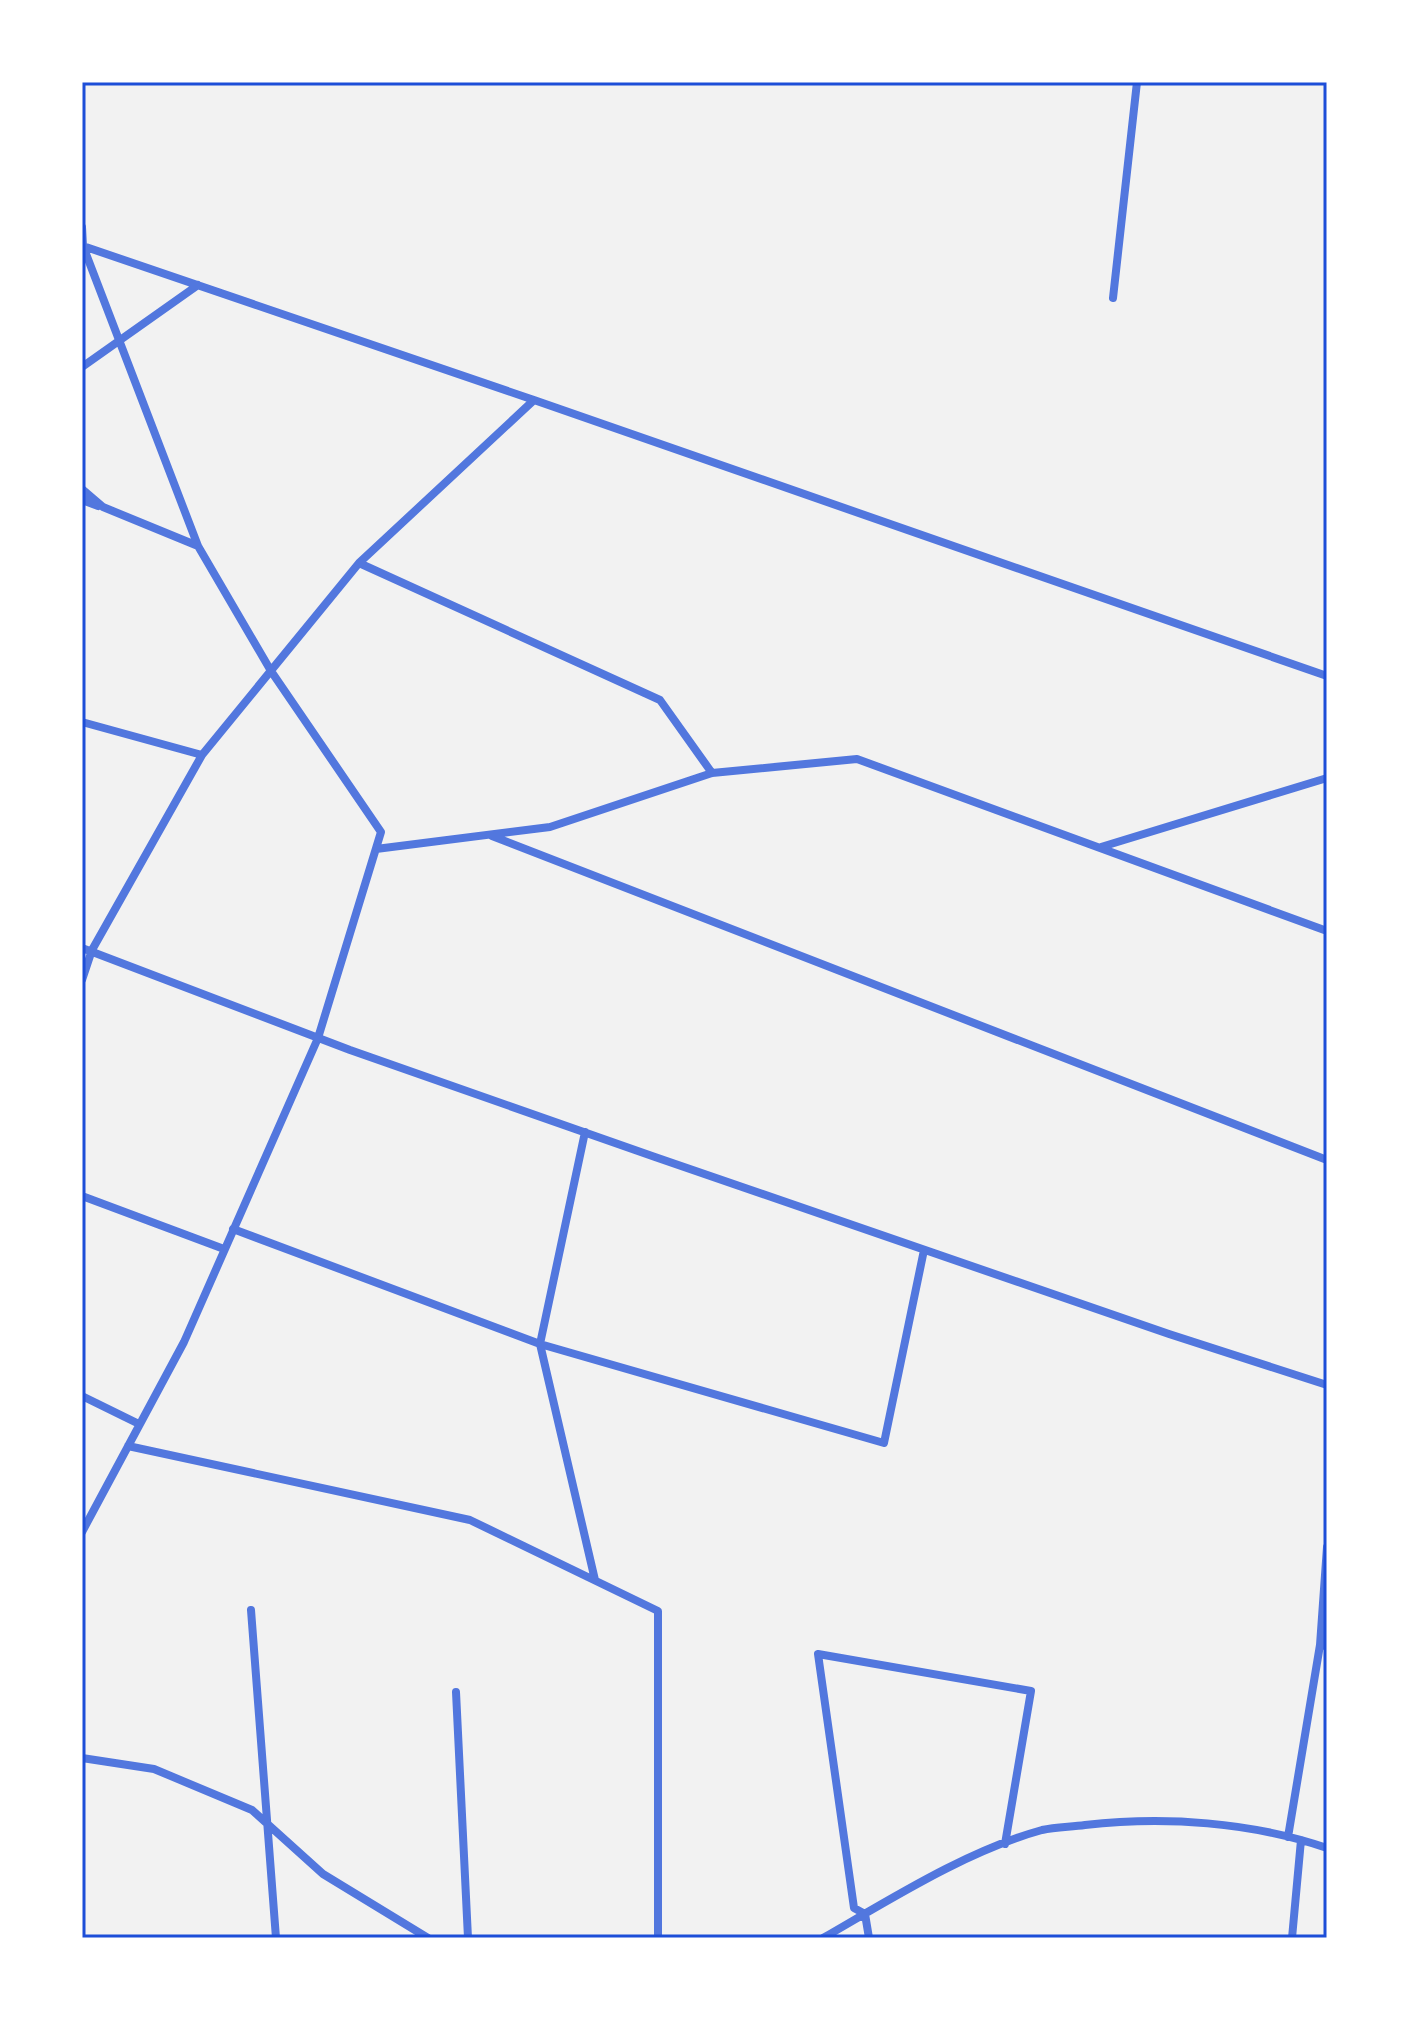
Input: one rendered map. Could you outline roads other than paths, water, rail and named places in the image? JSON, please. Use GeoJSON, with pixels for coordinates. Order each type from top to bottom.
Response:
{"type":"FeatureCollection","features":[{"type":"Feature","properties":{"kind":"street"},"geometry":{"type":"LineString","coordinates":[[1113,298],[1137,82]]}},
{"type":"Feature","properties":{"kind":"street"},"geometry":{"type":"LineString","coordinates":[[82,227],[83,246],[198,546],[271,671],[381,832],[318,1038],[184,1342],[82,1532]]}},
{"type":"Feature","properties":{"kind":"street"},"geometry":{"type":"LineString","coordinates":[[83,246],[1327,676]]}},
{"type":"Feature","properties":{"kind":"street"},"geometry":{"type":"LineString","coordinates":[[82,367],[198,285]]}},
{"type":"Feature","properties":{"kind":"street"},"geometry":{"type":"LineString","coordinates":[[82,980],[92,950],[202,755],[359,563],[534,400]]}},
{"type":"Feature","properties":{"kind":"street"},"geometry":{"type":"LineString","coordinates":[[82,489],[103,507]]}},
{"type":"Feature","properties":{"kind":"street"},"geometry":{"type":"LineString","coordinates":[[82,500],[198,546]]}},
{"type":"Feature","properties":{"kind":"street"},"geometry":{"type":"LineString","coordinates":[[359,563],[660,700],[712,773]]}},
{"type":"Feature","properties":{"kind":"street"},"geometry":{"type":"LineString","coordinates":[[82,722],[202,755]]}},
{"type":"Feature","properties":{"kind":"street"},"geometry":{"type":"LineString","coordinates":[[376,849],[550,827],[712,773],[857,759],[1327,931]]}},
{"type":"Feature","properties":{"kind":"street"},"geometry":{"type":"LineString","coordinates":[[1100,848],[1327,778]]}},
{"type":"Feature","properties":{"kind":"street"},"geometry":{"type":"LineString","coordinates":[[489,835],[1327,1160]]}},
{"type":"Feature","properties":{"kind":"street"},"geometry":{"type":"LineString","coordinates":[[82,948],[318,1038],[585,1132],[1327,1385]]}},
{"type":"Feature","properties":{"kind":"street"},"geometry":{"type":"LineString","coordinates":[[585,1132],[540,1344],[595,1580]]}},
{"type":"Feature","properties":{"kind":"street"},"geometry":{"type":"LineString","coordinates":[[82,1196],[224,1249]]}},
{"type":"Feature","properties":{"kind":"street"},"geometry":{"type":"LineString","coordinates":[[233,1229],[540,1344],[884,1443],[924,1250]]}},
{"type":"Feature","properties":{"kind":"street"},"geometry":{"type":"LineString","coordinates":[[82,1396],[139,1424]]}},
{"type":"Feature","properties":{"kind":"street"},"geometry":{"type":"LineString","coordinates":[[128,1446],[470,1520],[658,1611],[658,1938]]}},
{"type":"Feature","properties":{"kind":"street"},"geometry":{"type":"LineString","coordinates":[[1288,1837],[1323,1646],[1327,1547]]}},
{"type":"Feature","properties":{"kind":"street"},"geometry":{"type":"LineString","coordinates":[[251,1610],[276,1938]]}},
{"type":"Feature","properties":{"kind":"street"},"geometry":{"type":"LineString","coordinates":[[865,1914],[854,1908],[818,1654],[1031,1691],[1005,1844]]}},
{"type":"Feature","properties":{"kind":"street"},"geometry":{"type":"LineString","coordinates":[[456,1692],[468,1938]]}},
{"type":"Feature","properties":{"kind":"street"},"geometry":{"type":"LineString","coordinates":[[82,1758],[154,1769],[252,1810],[323,1874],[428,1938]]}},
{"type":"Feature","properties":{"kind":"street"},"geometry":{"type":"LineString","coordinates":[[823,1938],[977,1854],[1044,1830],[1160,1820],[1223,1826],[1288,1837],[1327,1848]]}},
{"type":"Feature","properties":{"kind":"street"},"geometry":{"type":"LineString","coordinates":[[1292,1938],[1301,1840]]}},
{"type":"Feature","properties":{"kind":"street"},"geometry":{"type":"LineString","coordinates":[[865,1914],[869,1938]]}}]}
